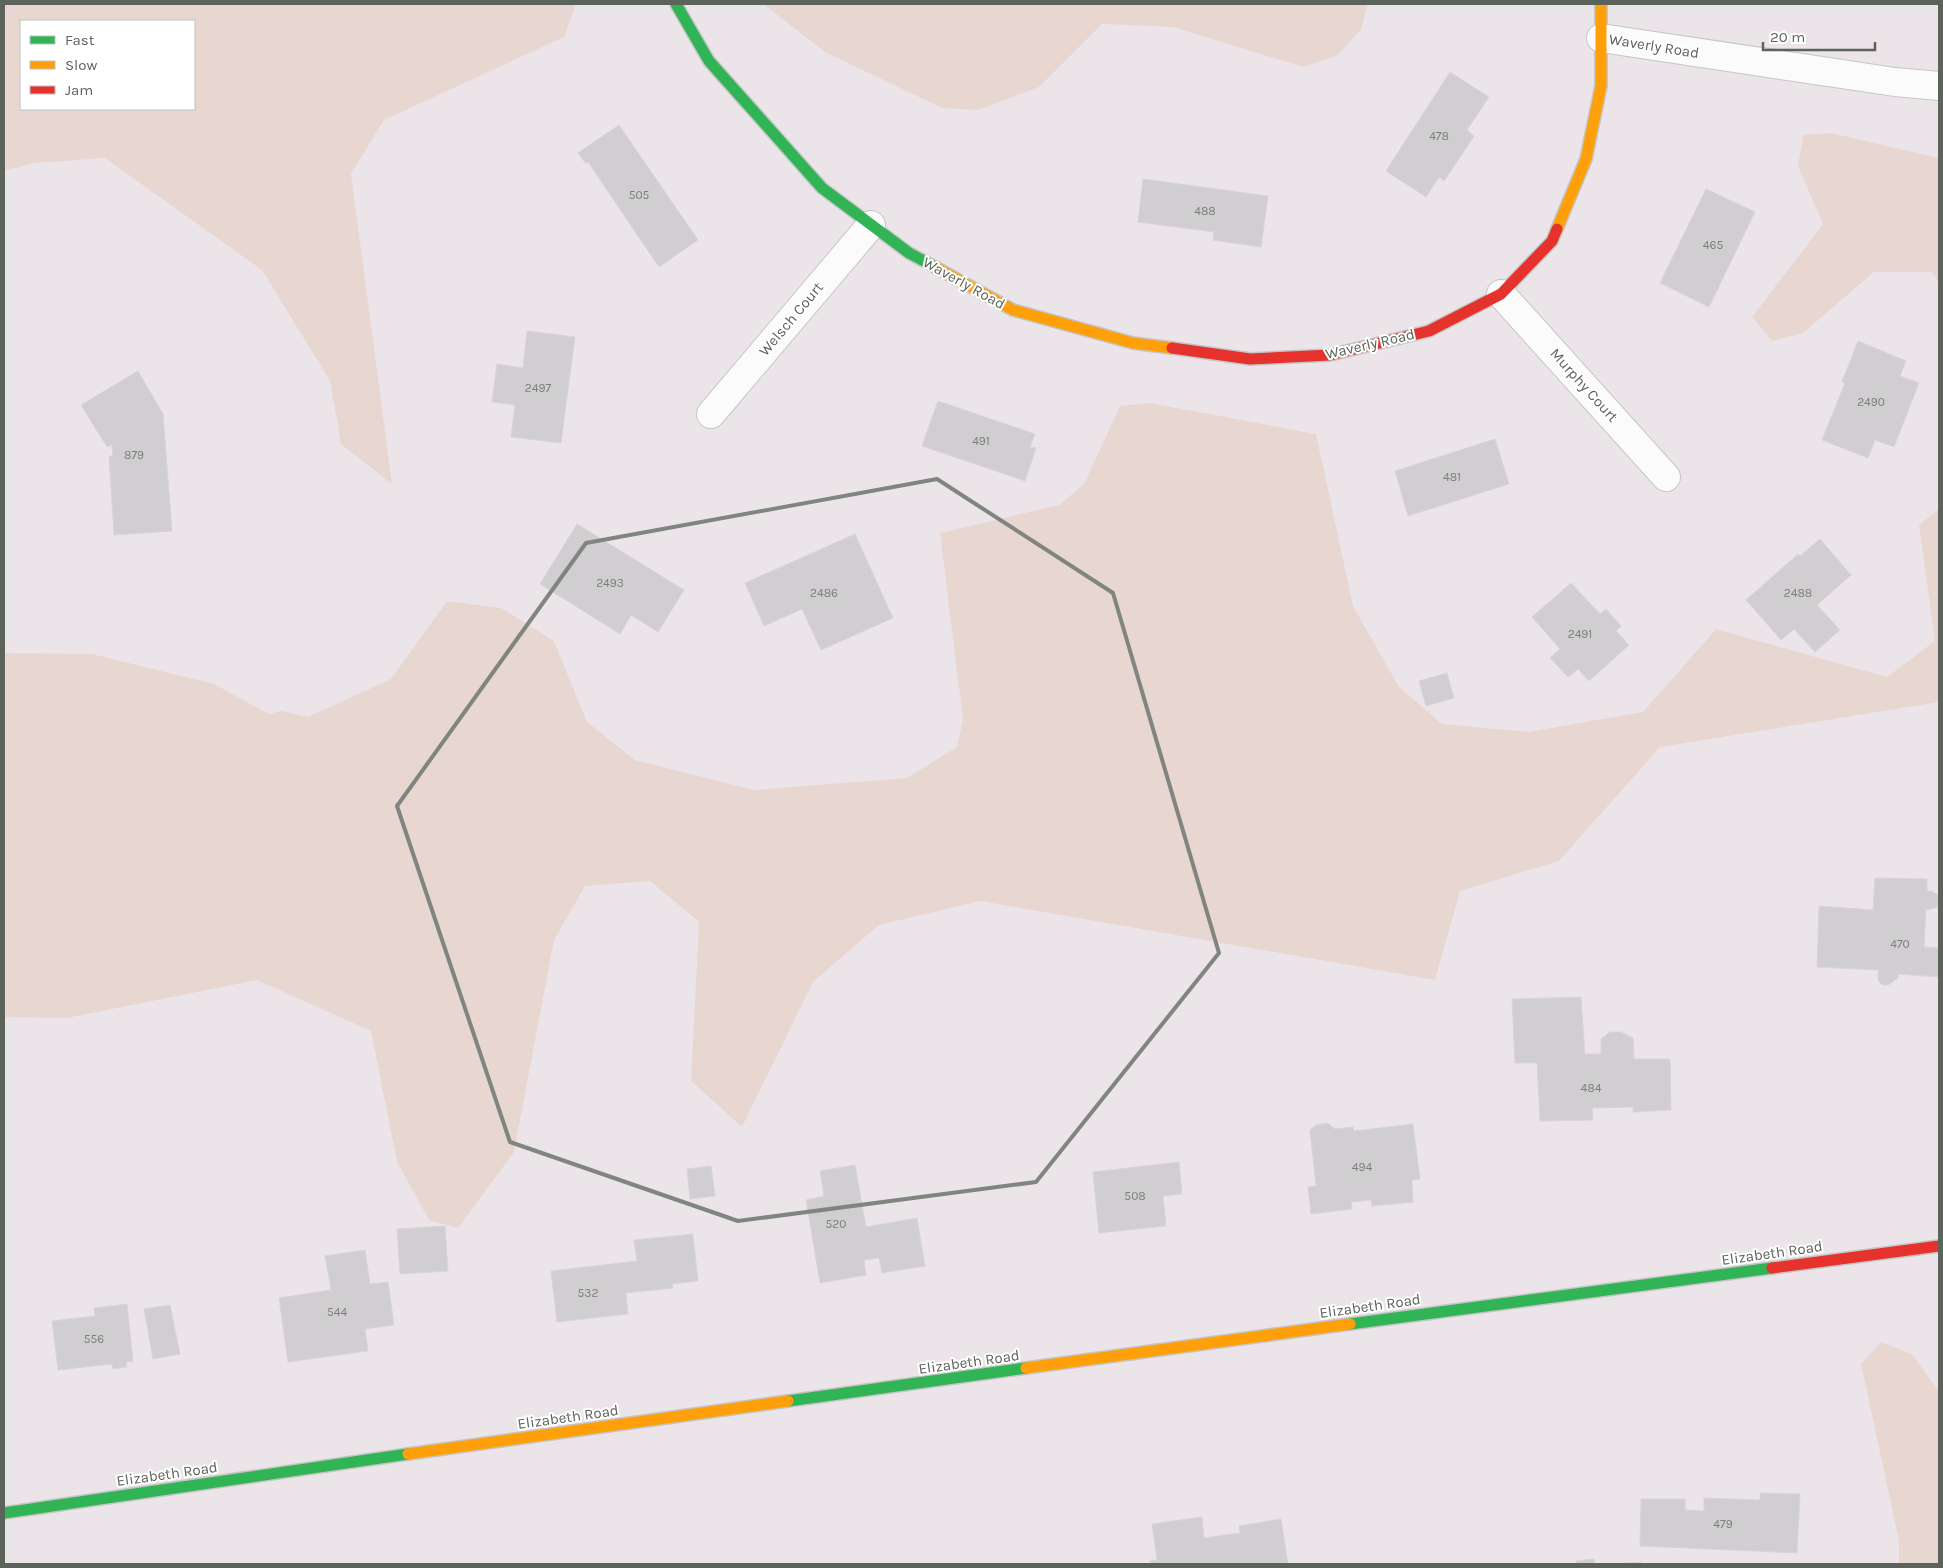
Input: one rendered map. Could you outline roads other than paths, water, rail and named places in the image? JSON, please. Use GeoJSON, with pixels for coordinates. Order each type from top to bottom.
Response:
{"type":"FeatureCollection","features":[{"type":"Feature","properties":{"kind":"street","name":"Waverly Road"},"geometry":{"type":"LineString","coordinates":[[676,4],[708,62],[822,188],[909,253],[1013,310],[1133,343],[1250,359],[1330,355],[1429,331],[1501,294],[1552,241],[1586,159],[1601,86],[1601,38],[1895,82],[1939,86]]}},
{"type":"Feature","properties":{"kind":"street"},"geometry":{"type":"LineString","coordinates":[[1601,4],[1601,38]]}},
{"type":"Feature","properties":{"kind":"street","name":"Welsch Court"},"geometry":{"type":"LineString","coordinates":[[711,414],[871,224]]}},
{"type":"Feature","properties":{"kind":"street","name":"Murphy Court"},"geometry":{"type":"LineString","coordinates":[[1501,294],[1666,477]]}},
{"type":"Feature","properties":{"kind":"street","name":"Elizabeth Road"},"geometry":{"type":"LineString","coordinates":[[4,1513],[269,1474],[1391,1318],[1939,1246]]}}]}
